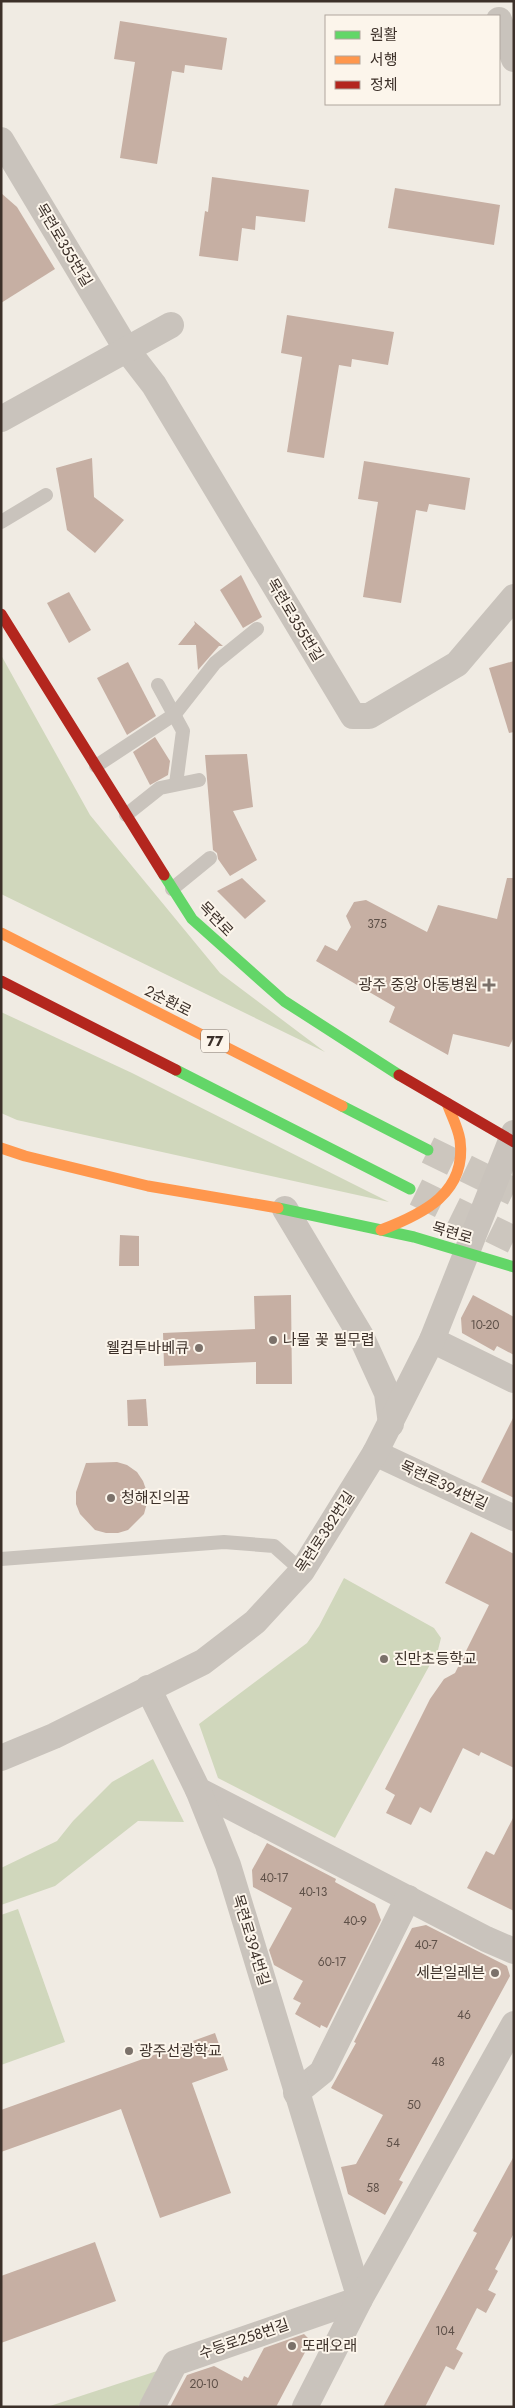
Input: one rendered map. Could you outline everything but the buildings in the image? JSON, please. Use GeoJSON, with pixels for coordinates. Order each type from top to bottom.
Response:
{"type":"FeatureCollection","features":[{"type":"Feature","properties":{"kind":"main road","name":"목련로"},"geometry":{"type":"LineString","coordinates":[[1,614],[192,919],[284,1001],[370,1058],[447,1104],[513,1138]]}},
{"type":"Feature","properties":{"kind":"main road","name":"2순환로"},"geometry":{"type":"LineString","coordinates":[[1,933],[428,1150]]}},
{"type":"Feature","properties":{"kind":"main road"},"geometry":{"type":"LineString","coordinates":[[1,981],[410,1189]]}},
{"type":"Feature","properties":{"kind":"main road"},"geometry":{"type":"LineString","coordinates":[[381,1230],[412,1219],[443,1198],[453,1183],[459,1163],[460,1140],[447,1104]]}},
{"type":"Feature","properties":{"kind":"main road","name":"목련로"},"geometry":{"type":"LineString","coordinates":[[1,1148],[25,1156],[148,1186],[285,1209],[414,1237],[514,1267]]}},
{"type":"Feature","properties":{"kind":"street"},"geometry":{"type":"LineString","coordinates":[[491,1],[497,15]]}},
{"type":"Feature","properties":{"kind":"street"},"geometry":{"type":"LineString","coordinates":[[500,23],[514,59]]}},
{"type":"Feature","properties":{"kind":"street","name":"목련로355번길"},"geometry":{"type":"LineString","coordinates":[[1,140],[127,350],[154,385],[353,716],[369,716],[457,664],[514,597]]}},
{"type":"Feature","properties":{"kind":"street"},"geometry":{"type":"LineString","coordinates":[[1,419],[171,325]]}},
{"type":"Feature","properties":{"kind":"street","name":"목련로382번길"},"geometry":{"type":"LineString","coordinates":[[1,1758],[54,1736],[203,1662],[255,1622],[302,1570],[391,1424],[432,1340],[513,1138]]}},
{"type":"Feature","properties":{"kind":"street"},"geometry":{"type":"LineString","coordinates":[[285,1209],[360,1336],[387,1393],[391,1424]]}},
{"type":"Feature","properties":{"kind":"street"},"geometry":{"type":"LineString","coordinates":[[432,1340],[514,1380]]}},
{"type":"Feature","properties":{"kind":"street","name":"목련로394번길"},"geometry":{"type":"LineString","coordinates":[[375,1453],[514,1518]]}},
{"type":"Feature","properties":{"kind":"street","name":"목련로394번길"},"geometry":{"type":"LineString","coordinates":[[148,1688],[198,1790],[228,1865],[360,2300]]}},
{"type":"Feature","properties":{"kind":"street"},"geometry":{"type":"LineString","coordinates":[[198,1790],[486,1939],[514,1951]]}},
{"type":"Feature","properties":{"kind":"street"},"geometry":{"type":"LineString","coordinates":[[296,2093],[322,2072],[408,1898]]}},
{"type":"Feature","properties":{"kind":"street"},"geometry":{"type":"LineString","coordinates":[[305,2407],[360,2300],[514,2024]]}},
{"type":"Feature","properties":{"kind":"street","name":"수등로258번길"},"geometry":{"type":"LineString","coordinates":[[152,2407],[175,2363],[360,2300]]}},
{"type":"Feature","properties":{"kind":"lane"},"geometry":{"type":"LineString","coordinates":[[1,522],[46,495]]}},
{"type":"Feature","properties":{"kind":"lane"},"geometry":{"type":"LineString","coordinates":[[96,766],[175,714],[215,663],[258,629]]}},
{"type":"Feature","properties":{"kind":"lane"},"geometry":{"type":"LineString","coordinates":[[158,685],[183,731],[176,784]]}},
{"type":"Feature","properties":{"kind":"lane"},"geometry":{"type":"LineString","coordinates":[[126,815],[160,788],[199,780]]}},
{"type":"Feature","properties":{"kind":"lane"},"geometry":{"type":"LineString","coordinates":[[172,889],[210,858]]}},
{"type":"Feature","properties":{"kind":"lane"},"geometry":{"type":"LineString","coordinates":[[1,1559],[224,1542],[274,1546],[302,1570]]}},
{"type":"Feature","properties":{"kind":"green space"},"geometry":{"type":"Polygon","coordinates":[[[1,655],[90,815],[220,973],[325,1052],[1,894],[1,655]]]}},
{"type":"Feature","properties":{"kind":"green space"},"geometry":{"type":"Polygon","coordinates":[[[1,1012],[132,1073],[389,1202],[17,1120],[1,1113],[1,1012]]]}},
{"type":"Feature","properties":{"kind":"green space"},"geometry":{"type":"Polygon","coordinates":[[[344,1578],[434,1628],[441,1638],[438,1650],[335,1838],[218,1778],[199,1724],[307,1643],[319,1626],[344,1578]]]}},
{"type":"Feature","properties":{"kind":"green space"},"geometry":{"type":"Polygon","coordinates":[[[153,1759],[184,1822],[138,1821],[55,1886],[1,1905],[1,1868],[57,1841],[73,1821],[112,1782],[153,1759]]]}},
{"type":"Feature","properties":{"kind":"green space"},"geometry":{"type":"Polygon","coordinates":[[[18,1909],[65,2042],[1,2065],[1,1915],[18,1909]]]}},
{"type":"Feature","properties":{"kind":"green space"},"geometry":{"type":"Polygon","coordinates":[[[157,2371],[138,2407],[47,2407],[157,2371]]]}},
{"type":"Feature","properties":{"kind":"tunnel"},"geometry":{"type":"LineString","coordinates":[[428,1150],[514,1192]]}},
{"type":"Feature","properties":{"kind":"tunnel"},"geometry":{"type":"LineString","coordinates":[[416,1192],[514,1240]]}},
{"type":"Feature","properties":{"kind":"traffic: fast"},"geometry":{"type":"LineString","coordinates":[[164,875],[192,919],[284,1001],[399,1075]]}},
{"type":"Feature","properties":{"kind":"traffic: fast"},"geometry":{"type":"LineString","coordinates":[[176,1070],[410,1189]]}},
{"type":"Feature","properties":{"kind":"traffic: fast"},"geometry":{"type":"LineString","coordinates":[[342,1106],[428,1150]]}},
{"type":"Feature","properties":{"kind":"traffic: fast"},"geometry":{"type":"LineString","coordinates":[[278,1208],[414,1237],[514,1267]]}},
{"type":"Feature","properties":{"kind":"traffic: slow"},"geometry":{"type":"LineString","coordinates":[[1,933],[342,1106]]}},
{"type":"Feature","properties":{"kind":"traffic: slow"},"geometry":{"type":"LineString","coordinates":[[381,1230],[412,1217],[439,1199],[449,1188],[457,1174],[460,1158],[460,1140],[447,1103]]}},
{"type":"Feature","properties":{"kind":"traffic: slow"},"geometry":{"type":"LineString","coordinates":[[1,1148],[25,1156],[148,1186],[278,1208]]}},
{"type":"Feature","properties":{"kind":"traffic: jam"},"geometry":{"type":"LineString","coordinates":[[1,614],[164,875]]}},
{"type":"Feature","properties":{"kind":"traffic: jam"},"geometry":{"type":"LineString","coordinates":[[1,981],[176,1070]]}},
{"type":"Feature","properties":{"kind":"traffic: jam"},"geometry":{"type":"LineString","coordinates":[[399,1075],[514,1142]]}},
{"type":"Feature","properties":{"kind":"place","name":"광주 중앙 아동병원"},"geometry":{"type":"Point","coordinates":[489,985]}},
{"type":"Feature","properties":{"kind":"place","name":"나물 꽃 필무렵"},"geometry":{"type":"Point","coordinates":[273,1340]}},
{"type":"Feature","properties":{"kind":"place","name":"웰컴투바베큐"},"geometry":{"type":"Point","coordinates":[199,1348]}},
{"type":"Feature","properties":{"kind":"place","name":"청해진의꿈"},"geometry":{"type":"Point","coordinates":[111,1498]}},
{"type":"Feature","properties":{"kind":"place","name":"진만초등학교"},"geometry":{"type":"Point","coordinates":[384,1659]}},
{"type":"Feature","properties":{"kind":"place","name":"세븐일레븐"},"geometry":{"type":"Point","coordinates":[495,1973]}},
{"type":"Feature","properties":{"kind":"place","name":"광주선광학교"},"geometry":{"type":"Point","coordinates":[129,2051]}},
{"type":"Feature","properties":{"kind":"place","name":"또래오래"},"geometry":{"type":"Point","coordinates":[292,2346]}}]}
